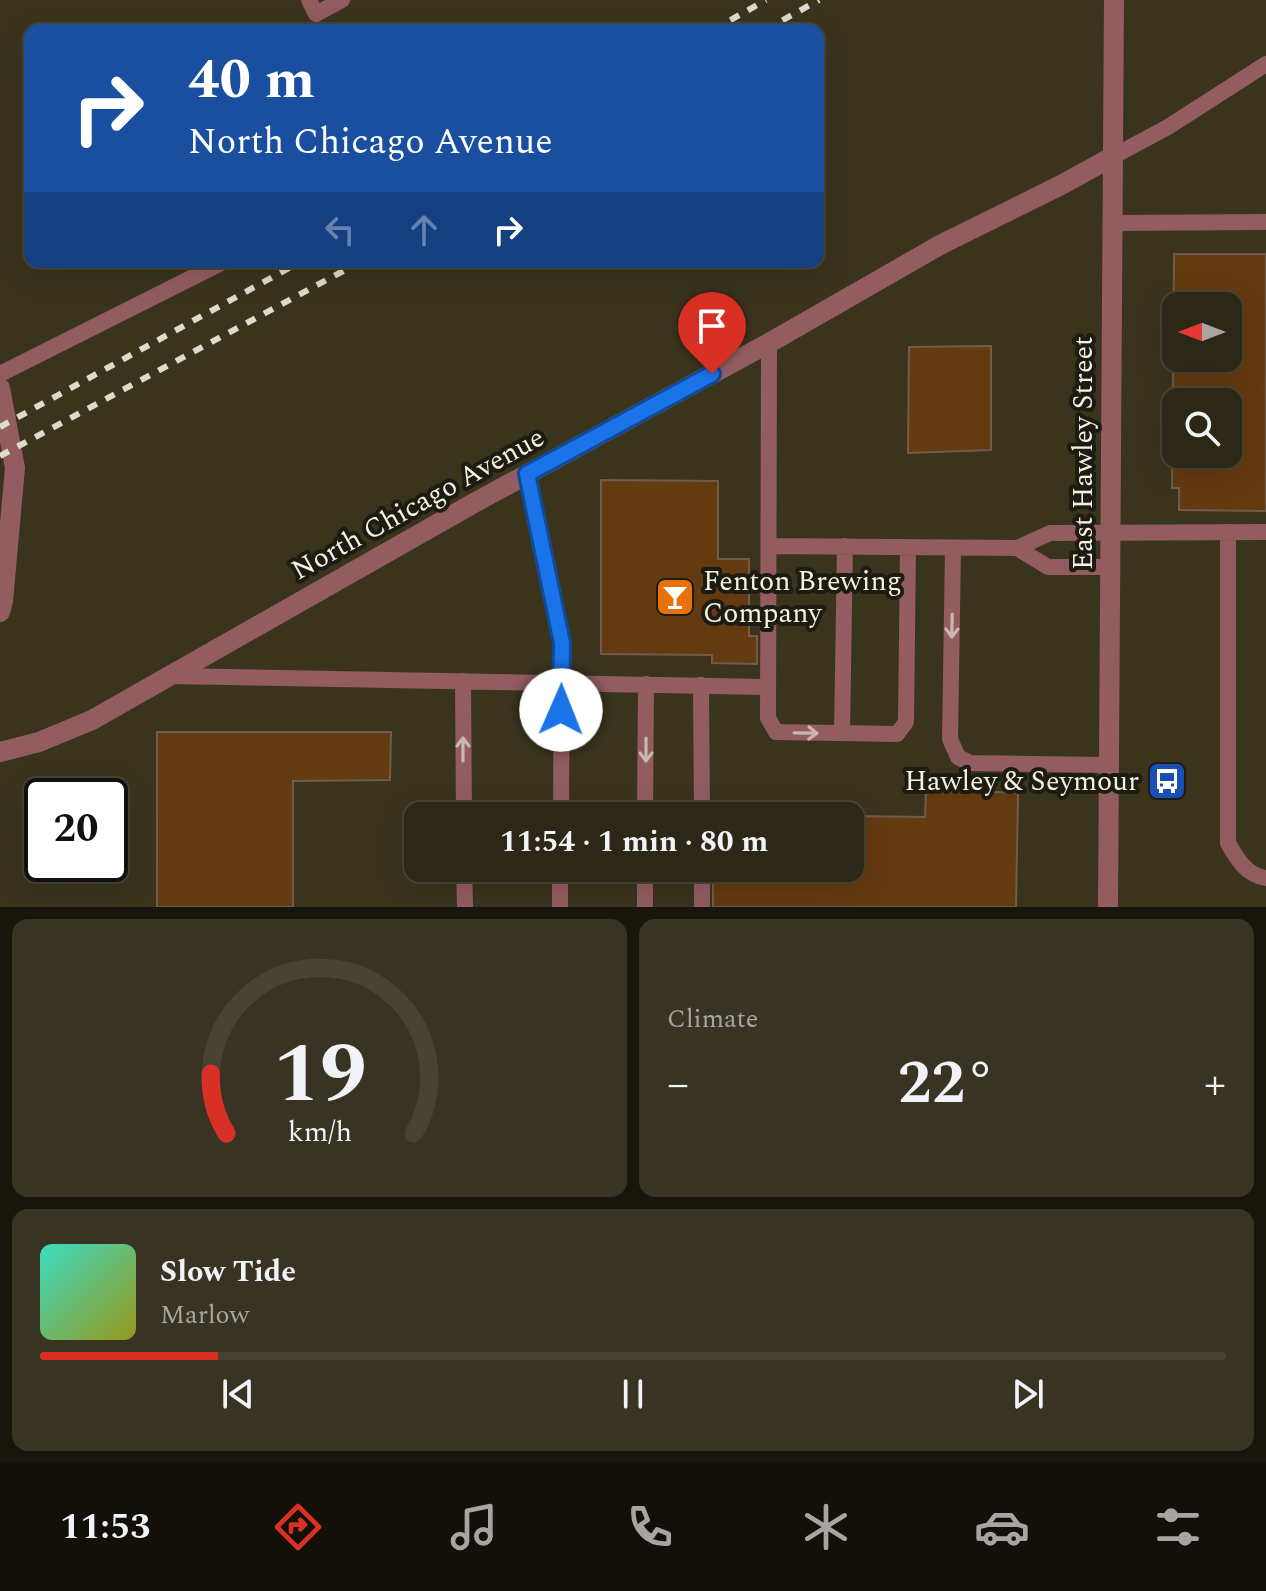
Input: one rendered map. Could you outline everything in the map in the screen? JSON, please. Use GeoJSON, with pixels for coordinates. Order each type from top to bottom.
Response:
{"type":"FeatureCollection","features":[{"type":"Feature","properties":{"kind":"street","name":"East Hawley Street"},"geometry":{"type":"LineString","coordinates":[[1108,907],[1114,0]]}},
{"type":"Feature","properties":{"kind":"street","name":"North Chicago Avenue"},"geometry":{"type":"LineString","coordinates":[[0,752],[39,742],[92,720],[940,245],[1112,157]]}},
{"type":"Feature","properties":{"kind":"street"},"geometry":{"type":"LineString","coordinates":[[0,388],[15,468],[0,612]]}},
{"type":"Feature","properties":{"kind":"lane"},"geometry":{"type":"LineString","coordinates":[[309,0],[316,14],[342,0]]}},
{"type":"Feature","properties":{"kind":"lane"},"geometry":{"type":"LineString","coordinates":[[1112,157],[1168,127],[1266,64]]}},
{"type":"Feature","properties":{"kind":"lane"},"geometry":{"type":"LineString","coordinates":[[1112,223],[1266,222]]}},
{"type":"Feature","properties":{"kind":"lane"},"geometry":{"type":"LineString","coordinates":[[0,374],[211,268]]}},
{"type":"Feature","properties":{"kind":"lane"},"geometry":{"type":"LineString","coordinates":[[769,343],[768,718],[776,732],[897,734],[906,722],[908,547]]}},
{"type":"Feature","properties":{"kind":"lane"},"geometry":{"type":"LineString","coordinates":[[527,474],[562,643],[561,802]]}},
{"type":"Feature","properties":{"kind":"lane"},"geometry":{"type":"LineString","coordinates":[[1228,532],[1228,843],[1239,863],[1261,878],[1266,878]]}},
{"type":"Feature","properties":{"kind":"lane"},"geometry":{"type":"LineString","coordinates":[[770,546],[1017,548],[1050,533],[1266,532]]}},
{"type":"Feature","properties":{"kind":"lane"},"geometry":{"type":"LineString","coordinates":[[842,733],[845,546]]}},
{"type":"Feature","properties":{"kind":"lane"},"geometry":{"type":"LineString","coordinates":[[953,548],[950,739],[958,757],[970,763],[1109,765]]}},
{"type":"Feature","properties":{"kind":"lane"},"geometry":{"type":"LineString","coordinates":[[1017,548],[1048,567],[1110,567]]}},
{"type":"Feature","properties":{"kind":"lane"},"geometry":{"type":"LineString","coordinates":[[169,676],[768,687]]}},
{"type":"Feature","properties":{"kind":"lane"},"geometry":{"type":"LineString","coordinates":[[463,681],[464,802]]}},
{"type":"Feature","properties":{"kind":"lane"},"geometry":{"type":"LineString","coordinates":[[645,802],[646,684]]}},
{"type":"Feature","properties":{"kind":"lane"},"geometry":{"type":"LineString","coordinates":[[701,685],[702,802]]}},
{"type":"Feature","properties":{"kind":"lane"},"geometry":{"type":"LineString","coordinates":[[464,882],[465,907]]}},
{"type":"Feature","properties":{"kind":"lane"},"geometry":{"type":"LineString","coordinates":[[560,882],[560,907]]}},
{"type":"Feature","properties":{"kind":"lane"},"geometry":{"type":"LineString","coordinates":[[645,882],[645,907]]}},
{"type":"Feature","properties":{"kind":"lane"},"geometry":{"type":"LineString","coordinates":[[702,882],[702,907]]}},
{"type":"Feature","properties":{"kind":"building"},"geometry":{"type":"Polygon","coordinates":[[[1174,254],[1266,254],[1266,511],[1179,510],[1179,488],[1172,488],[1172,468],[1242,468],[1242,388],[1173,388],[1173,372],[1242,372],[1242,292],[1174,292],[1174,254]]]}},
{"type":"Feature","properties":{"kind":"building"},"geometry":{"type":"Polygon","coordinates":[[[991,346],[991,450],[908,453],[909,347],[991,346]]]}},
{"type":"Feature","properties":{"kind":"building","name":"Fenton Brewing Company"},"geometry":{"type":"Polygon","coordinates":[[[601,480],[718,481],[718,559],[749,559],[749,636],[757,636],[757,664],[712,663],[712,655],[601,654],[601,480]]]}},
{"type":"Feature","properties":{"kind":"building"},"geometry":{"type":"Polygon","coordinates":[[[157,732],[391,732],[390,780],[293,781],[293,907],[157,907],[157,732]]]}},
{"type":"Feature","properties":{"kind":"building"},"geometry":{"type":"Polygon","coordinates":[[[926,789],[1018,793],[1016,907],[713,907],[713,882],[864,882],[864,816],[925,817],[926,789]]]}},
{"type":"Feature","properties":{"kind":"railway"},"geometry":{"type":"LineString","coordinates":[[724,24],[766,0]]}},
{"type":"Feature","properties":{"kind":"railway"},"geometry":{"type":"LineString","coordinates":[[776,24],[819,0]]}},
{"type":"Feature","properties":{"kind":"railway"},"geometry":{"type":"LineString","coordinates":[[0,427],[289,268]]}},
{"type":"Feature","properties":{"kind":"railway"},"geometry":{"type":"LineString","coordinates":[[0,456],[349,268]]}},
{"type":"Feature","properties":{"kind":"place","name":"Fenton Brewing Company"},"geometry":{"type":"Point","coordinates":[675,597]}},
{"type":"Feature","properties":{"kind":"place","name":"Hawley & Seymour"},"geometry":{"type":"Point","coordinates":[1167,781]}},
{"type":"Feature","properties":{"kind":"route"},"geometry":{"type":"LineString","coordinates":[[561,710],[562,643],[527,474],[712,374]]}}]}
